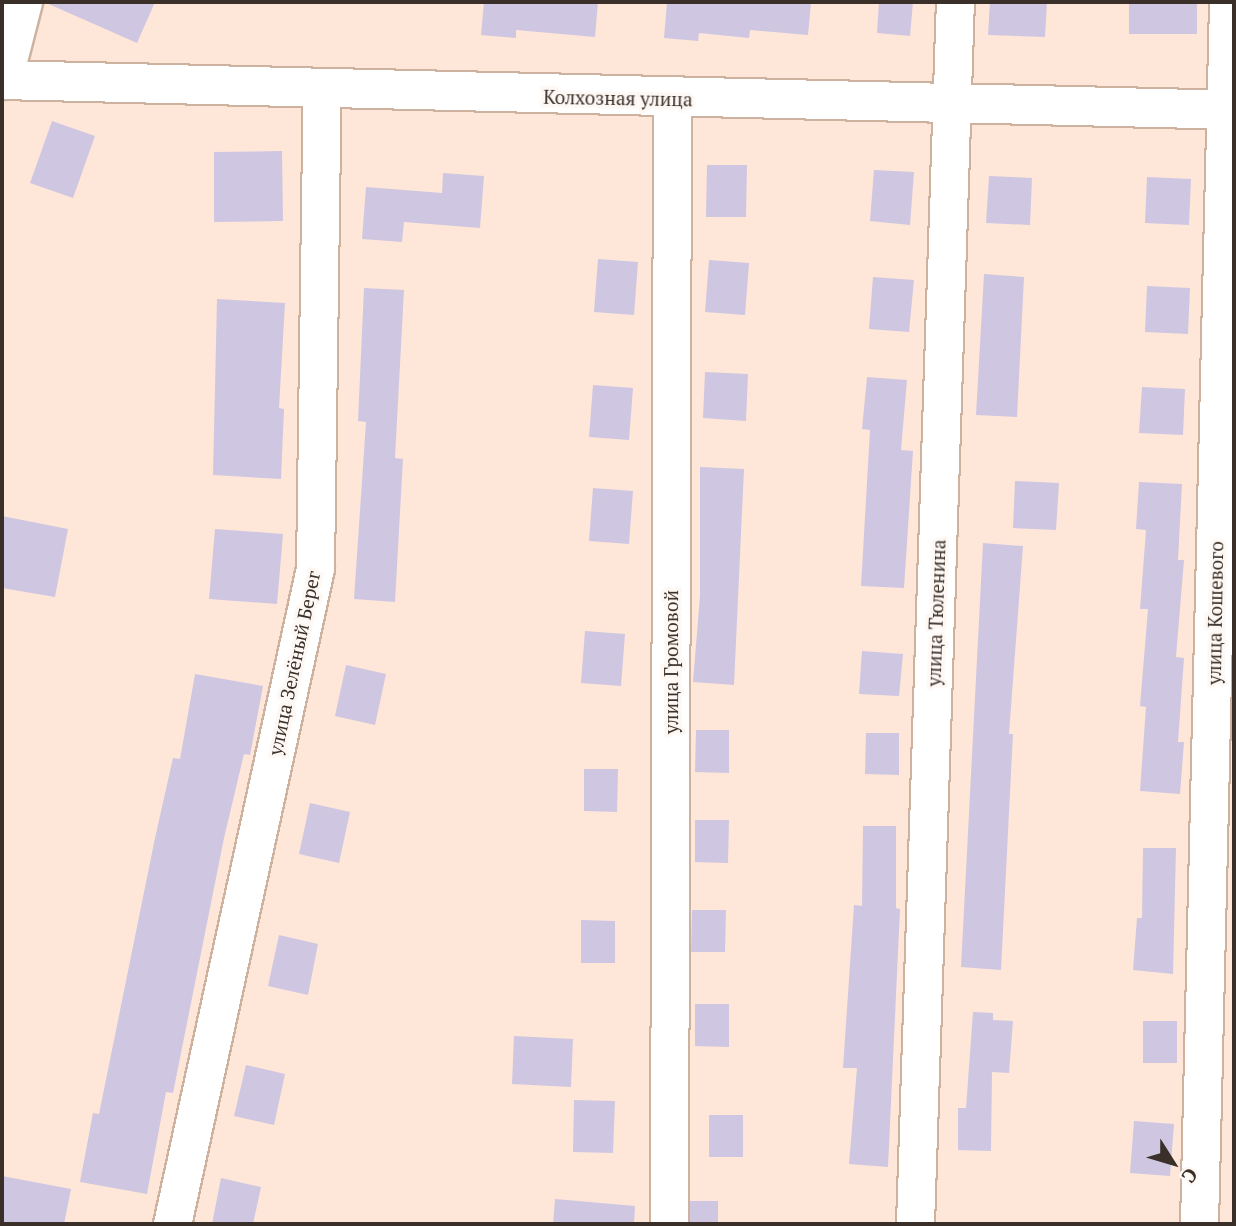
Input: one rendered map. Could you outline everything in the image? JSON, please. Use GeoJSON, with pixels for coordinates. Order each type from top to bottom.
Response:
{"type":"FeatureCollection","features":[{"type":"Feature","properties":{"kind":"main road"},"geometry":{"type":"LineString","coordinates":[[3,80],[23,2]]}},
{"type":"Feature","properties":{"kind":"main road","name":"Колхозная улица"},"geometry":{"type":"LineString","coordinates":[[3,80],[954,106],[1231,110]]}},
{"type":"Feature","properties":{"kind":"street","name":"улица Тюленина"},"geometry":{"type":"LineString","coordinates":[[915,1224],[954,106],[955,2]]}},
{"type":"Feature","properties":{"kind":"street","name":"улица Кошевого"},"geometry":{"type":"LineString","coordinates":[[1199,1224],[1231,110],[1228,2]]}},
{"type":"Feature","properties":{"kind":"street","name":"улица Зелёный Берег"},"geometry":{"type":"LineString","coordinates":[[172,1224],[315,568],[322,90]]}},
{"type":"Feature","properties":{"kind":"street","name":"улица Громовой"},"geometry":{"type":"LineString","coordinates":[[669,1224],[672,99]]}},
{"type":"Feature","properties":{"kind":"building"},"geometry":{"type":"Polygon","coordinates":[[[44,2],[155,2],[137,43],[44,2]]]}},
{"type":"Feature","properties":{"kind":"building"},"geometry":{"type":"Polygon","coordinates":[[[484,2],[598,2],[595,37],[516,30],[516,38],[481,35],[484,2]]]}},
{"type":"Feature","properties":{"kind":"building"},"geometry":{"type":"Polygon","coordinates":[[[667,2],[811,2],[808,35],[750,30],[749,38],[699,33],[698,41],[664,38],[667,2]]]}},
{"type":"Feature","properties":{"kind":"building"},"geometry":{"type":"Polygon","coordinates":[[[879,2],[913,2],[910,36],[877,33],[879,2]]]}},
{"type":"Feature","properties":{"kind":"building"},"geometry":{"type":"Polygon","coordinates":[[[990,2],[1047,2],[1045,37],[988,35],[990,2]]]}},
{"type":"Feature","properties":{"kind":"building"},"geometry":{"type":"Polygon","coordinates":[[[1129,2],[1197,2],[1197,34],[1129,34],[1129,2]]]}},
{"type":"Feature","properties":{"kind":"building"},"geometry":{"type":"Polygon","coordinates":[[[52,121],[95,136],[73,198],[30,183],[52,121]]]}},
{"type":"Feature","properties":{"kind":"building"},"geometry":{"type":"Polygon","coordinates":[[[282,151],[283,221],[214,222],[214,152],[282,151]]]}},
{"type":"Feature","properties":{"kind":"building"},"geometry":{"type":"Polygon","coordinates":[[[707,165],[747,165],[746,217],[706,217],[707,165]]]}},
{"type":"Feature","properties":{"kind":"building"},"geometry":{"type":"Polygon","coordinates":[[[874,170],[914,172],[910,225],[870,221],[874,170]]]}},
{"type":"Feature","properties":{"kind":"building"},"geometry":{"type":"Polygon","coordinates":[[[443,173],[484,176],[480,228],[404,222],[402,242],[362,239],[366,187],[442,193],[443,173]]]}},
{"type":"Feature","properties":{"kind":"building"},"geometry":{"type":"Polygon","coordinates":[[[989,176],[1032,178],[1030,225],[986,223],[989,176]]]}},
{"type":"Feature","properties":{"kind":"building"},"geometry":{"type":"Polygon","coordinates":[[[1147,177],[1191,179],[1189,225],[1145,223],[1147,177]]]}},
{"type":"Feature","properties":{"kind":"building"},"geometry":{"type":"Polygon","coordinates":[[[598,259],[638,262],[634,315],[594,312],[598,259]]]}},
{"type":"Feature","properties":{"kind":"building"},"geometry":{"type":"Polygon","coordinates":[[[709,260],[749,263],[745,315],[705,312],[709,260]]]}},
{"type":"Feature","properties":{"kind":"building"},"geometry":{"type":"Polygon","coordinates":[[[984,274],[1024,277],[1017,417],[976,415],[984,274]]]}},
{"type":"Feature","properties":{"kind":"building"},"geometry":{"type":"Polygon","coordinates":[[[873,277],[914,280],[909,332],[869,329],[873,277]]]}},
{"type":"Feature","properties":{"kind":"building"},"geometry":{"type":"Polygon","coordinates":[[[1147,286],[1190,288],[1188,334],[1145,332],[1147,286]]]}},
{"type":"Feature","properties":{"kind":"building"},"geometry":{"type":"Polygon","coordinates":[[[364,288],[404,290],[395,458],[403,459],[395,602],[354,599],[366,422],[358,421],[364,288]]]}},
{"type":"Feature","properties":{"kind":"building"},"geometry":{"type":"Polygon","coordinates":[[[217,299],[285,303],[279,408],[284,409],[281,479],[213,475],[217,299]]]}},
{"type":"Feature","properties":{"kind":"building"},"geometry":{"type":"Polygon","coordinates":[[[705,372],[748,374],[746,421],[703,418],[705,372]]]}},
{"type":"Feature","properties":{"kind":"building"},"geometry":{"type":"Polygon","coordinates":[[[867,377],[907,380],[901,450],[913,451],[904,588],[861,586],[870,430],[862,429],[867,377]]]}},
{"type":"Feature","properties":{"kind":"building"},"geometry":{"type":"Polygon","coordinates":[[[593,385],[633,388],[629,440],[589,437],[593,385]]]}},
{"type":"Feature","properties":{"kind":"building"},"geometry":{"type":"Polygon","coordinates":[[[1142,387],[1185,389],[1183,435],[1139,433],[1142,387]]]}},
{"type":"Feature","properties":{"kind":"building"},"geometry":{"type":"Polygon","coordinates":[[[700,467],[744,469],[734,685],[693,682],[700,596],[700,467]]]}},
{"type":"Feature","properties":{"kind":"building"},"geometry":{"type":"Polygon","coordinates":[[[1015,481],[1059,483],[1056,530],[1013,528],[1015,481]]]}},
{"type":"Feature","properties":{"kind":"building"},"geometry":{"type":"Polygon","coordinates":[[[1139,482],[1182,484],[1178,560],[1184,560],[1176,657],[1184,658],[1178,742],[1184,742],[1180,794],[1140,791],[1146,707],[1140,706],[1148,609],[1140,609],[1146,530],[1136,529],[1139,482]]]}},
{"type":"Feature","properties":{"kind":"building"},"geometry":{"type":"Polygon","coordinates":[[[593,488],[633,491],[629,544],[589,541],[593,488]]]}},
{"type":"Feature","properties":{"kind":"building"},"geometry":{"type":"Polygon","coordinates":[[[2,516],[68,529],[55,597],[2,588],[2,516]]]}},
{"type":"Feature","properties":{"kind":"building"},"geometry":{"type":"Polygon","coordinates":[[[215,529],[283,534],[277,604],[209,599],[215,529]]]}},
{"type":"Feature","properties":{"kind":"building"},"geometry":{"type":"Polygon","coordinates":[[[983,543],[1023,546],[1009,734],[1013,734],[1001,970],[961,967],[983,543]]]}},
{"type":"Feature","properties":{"kind":"building"},"geometry":{"type":"Polygon","coordinates":[[[585,631],[625,634],[621,686],[581,683],[585,631]]]}},
{"type":"Feature","properties":{"kind":"building"},"geometry":{"type":"Polygon","coordinates":[[[862,651],[903,654],[899,696],[859,694],[862,651]]]}},
{"type":"Feature","properties":{"kind":"building"},"geometry":{"type":"Polygon","coordinates":[[[346,665],[386,674],[375,725],[335,716],[346,665]]]}},
{"type":"Feature","properties":{"kind":"building"},"geometry":{"type":"Polygon","coordinates":[[[195,674],[263,686],[250,755],[244,754],[224,838],[173,1093],[166,1092],[147,1194],[80,1182],[93,1113],[99,1114],[173,758],[180,759],[195,674]]]}},
{"type":"Feature","properties":{"kind":"building"},"geometry":{"type":"Polygon","coordinates":[[[696,730],[729,730],[729,773],[695,772],[696,730]]]}},
{"type":"Feature","properties":{"kind":"building"},"geometry":{"type":"Polygon","coordinates":[[[866,733],[899,733],[899,775],[865,774],[866,733]]]}},
{"type":"Feature","properties":{"kind":"building"},"geometry":{"type":"Polygon","coordinates":[[[584,769],[618,769],[617,812],[584,811],[584,769]]]}},
{"type":"Feature","properties":{"kind":"building"},"geometry":{"type":"Polygon","coordinates":[[[310,803],[350,812],[339,863],[299,854],[310,803]]]}},
{"type":"Feature","properties":{"kind":"building"},"geometry":{"type":"Polygon","coordinates":[[[695,820],[729,820],[728,863],[695,862],[695,820]]]}},
{"type":"Feature","properties":{"kind":"building"},"geometry":{"type":"Polygon","coordinates":[[[863,826],[896,826],[896,908],[900,909],[888,1167],[849,1164],[857,1068],[843,1068],[854,905],[862,906],[863,826]]]}},
{"type":"Feature","properties":{"kind":"building"},"geometry":{"type":"Polygon","coordinates":[[[1143,848],[1176,848],[1173,974],[1133,970],[1137,918],[1142,918],[1143,848]]]}},
{"type":"Feature","properties":{"kind":"building"},"geometry":{"type":"Polygon","coordinates":[[[692,910],[726,910],[725,952],[691,952],[692,910]]]}},
{"type":"Feature","properties":{"kind":"building"},"geometry":{"type":"Polygon","coordinates":[[[581,920],[615,921],[615,963],[581,963],[581,920]]]}},
{"type":"Feature","properties":{"kind":"building"},"geometry":{"type":"Polygon","coordinates":[[[279,935],[318,944],[308,995],[268,986],[279,935]]]}},
{"type":"Feature","properties":{"kind":"building"},"geometry":{"type":"Polygon","coordinates":[[[695,1004],[729,1004],[729,1047],[695,1046],[695,1004]]]}},
{"type":"Feature","properties":{"kind":"building"},"geometry":{"type":"Polygon","coordinates":[[[973,1012],[993,1013],[993,1020],[1013,1021],[1009,1073],[992,1072],[991,1151],[958,1150],[958,1108],[966,1108],[973,1012]]]}},
{"type":"Feature","properties":{"kind":"building"},"geometry":{"type":"Polygon","coordinates":[[[1143,1021],[1177,1021],[1177,1063],[1143,1063],[1143,1021]]]}},
{"type":"Feature","properties":{"kind":"building"},"geometry":{"type":"Polygon","coordinates":[[[514,1036],[573,1039],[571,1087],[512,1084],[514,1036]]]}},
{"type":"Feature","properties":{"kind":"building"},"geometry":{"type":"Polygon","coordinates":[[[246,1065],[285,1074],[274,1125],[234,1116],[246,1065]]]}},
{"type":"Feature","properties":{"kind":"building"},"geometry":{"type":"Polygon","coordinates":[[[574,1100],[615,1101],[613,1153],[573,1152],[574,1100]]]}},
{"type":"Feature","properties":{"kind":"building"},"geometry":{"type":"Polygon","coordinates":[[[709,1115],[743,1115],[743,1157],[709,1157],[709,1115]]]}},
{"type":"Feature","properties":{"kind":"building"},"geometry":{"type":"Polygon","coordinates":[[[1134,1121],[1174,1124],[1170,1176],[1130,1173],[1134,1121]]]}},
{"type":"Feature","properties":{"kind":"building"},"geometry":{"type":"Polygon","coordinates":[[[2,1176],[71,1189],[64,1224],[2,1224],[2,1176]]]}},
{"type":"Feature","properties":{"kind":"building"},"geometry":{"type":"Polygon","coordinates":[[[221,1178],[261,1187],[253,1224],[212,1224],[221,1178]]]}},
{"type":"Feature","properties":{"kind":"building"},"geometry":{"type":"Polygon","coordinates":[[[555,1199],[635,1206],[634,1224],[553,1224],[555,1199]]]}},
{"type":"Feature","properties":{"kind":"building"},"geometry":{"type":"Polygon","coordinates":[[[690,1201],[718,1201],[718,1224],[690,1224],[690,1201]]]}}]}
